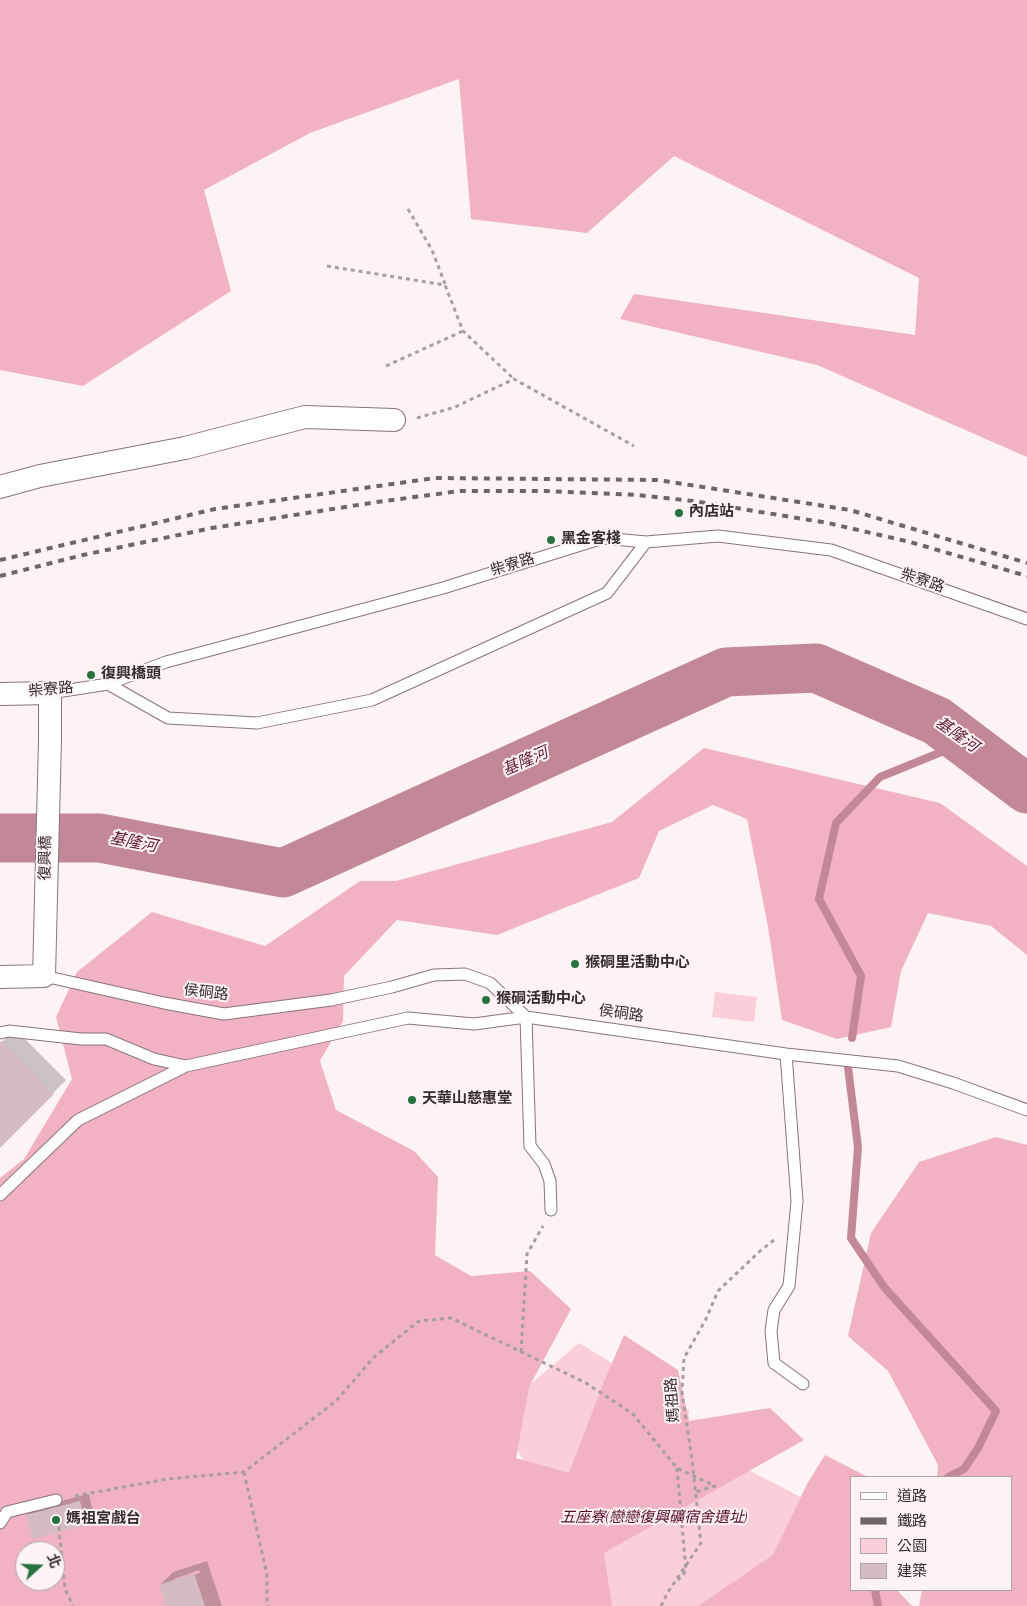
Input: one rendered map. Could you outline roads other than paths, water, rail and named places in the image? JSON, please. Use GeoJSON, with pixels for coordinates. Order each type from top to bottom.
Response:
{"type":"FeatureCollection","features":[{"type":"Feature","properties":{"kind":"street"},"geometry":{"type":"LineString","coordinates":[[0,487],[40,476],[185,448],[305,417],[394,420]]}},
{"type":"Feature","properties":{"kind":"street","name":"柴寮路"},"geometry":{"type":"LineString","coordinates":[[0,694],[50,693]]}},
{"type":"Feature","properties":{"kind":"street","name":"復興橋"},"geometry":{"type":"LineString","coordinates":[[44,976],[50,693]]}},
{"type":"Feature","properties":{"kind":"street"},"geometry":{"type":"LineString","coordinates":[[0,977],[44,976]]}},
{"type":"Feature","properties":{"kind":"lane","name":"柴寮路"},"geometry":{"type":"LineString","coordinates":[[50,693],[108,684],[166,662],[443,588],[603,538],[646,542],[718,536],[831,550],[1027,619]]}},
{"type":"Feature","properties":{"kind":"lane"},"geometry":{"type":"LineString","coordinates":[[108,684],[168,718],[256,723],[372,700],[607,594],[646,542]]}},
{"type":"Feature","properties":{"kind":"lane","name":"侯硐路"},"geometry":{"type":"LineString","coordinates":[[44,976],[164,1004],[224,1014],[331,1000],[392,987],[434,975],[465,974],[490,983],[526,1017],[786,1054],[898,1066],[953,1083],[1027,1110]]}},
{"type":"Feature","properties":{"kind":"lane"},"geometry":{"type":"LineString","coordinates":[[0,1195],[78,1120],[186,1066],[408,1018],[474,1024],[526,1017],[530,1146],[544,1164],[550,1181],[551,1210]]}},
{"type":"Feature","properties":{"kind":"lane"},"geometry":{"type":"LineString","coordinates":[[0,1033],[9,1031],[81,1039],[106,1039],[154,1059],[186,1066]]}},
{"type":"Feature","properties":{"kind":"lane"},"geometry":{"type":"LineString","coordinates":[[786,1054],[797,1200],[789,1286],[774,1310],[771,1331],[774,1363],[803,1384]]}},
{"type":"Feature","properties":{"kind":"lane"},"geometry":{"type":"LineString","coordinates":[[0,1523],[7,1512],[56,1500]]}},
{"type":"Feature","properties":{"kind":"waterway","name":"基隆河"},"geometry":{"type":"LineString","coordinates":[[0,838],[100,838],[283,873],[726,672],[816,668],[937,721],[1027,789]]}},
{"type":"Feature","properties":{"kind":"waterway"},"geometry":{"type":"LineString","coordinates":[[852,1038],[861,976],[819,899],[836,823],[880,777],[966,742]]}},
{"type":"Feature","properties":{"kind":"waterway"},"geometry":{"type":"LineString","coordinates":[[848,1067],[858,1147],[851,1238],[884,1287],[996,1411],[978,1448],[964,1469],[950,1476]]}},
{"type":"Feature","properties":{"kind":"waterway"},"geometry":{"type":"LineString","coordinates":[[875,1591],[878,1606]]}},
{"type":"Feature","properties":{"kind":"railway"},"geometry":{"type":"LineString","coordinates":[[0,560],[215,509],[435,478],[658,480],[850,510],[1027,563]]}},
{"type":"Feature","properties":{"kind":"railway"},"geometry":{"type":"LineString","coordinates":[[0,576],[83,555],[212,528],[460,491],[547,491],[637,495],[693,501],[828,523],[910,542],[1027,576]]}},
{"type":"Feature","properties":{"kind":"place","name":"內店站"},"geometry":{"type":"Point","coordinates":[679,513]}},
{"type":"Feature","properties":{"kind":"place","name":"黑金客棧"},"geometry":{"type":"Point","coordinates":[551,540]}},
{"type":"Feature","properties":{"kind":"place","name":"復興橋頭"},"geometry":{"type":"Point","coordinates":[91,675]}},
{"type":"Feature","properties":{"kind":"place","name":"猴硐里活動中心"},"geometry":{"type":"Point","coordinates":[575,964]}},
{"type":"Feature","properties":{"kind":"place","name":"猴硐活動中心"},"geometry":{"type":"Point","coordinates":[486,1000]}},
{"type":"Feature","properties":{"kind":"place","name":"天華山慈惠堂"},"geometry":{"type":"Point","coordinates":[412,1100]}},
{"type":"Feature","properties":{"kind":"place","name":"媽祖宮戲台"},"geometry":{"type":"Point","coordinates":[56,1520]}},
{"type":"Feature","properties":{"kind":"park label","name":"五座寮(戀戀復興礦宿舍遺址)"},"geometry":{"type":"Point","coordinates":[654,1519]}}]}
